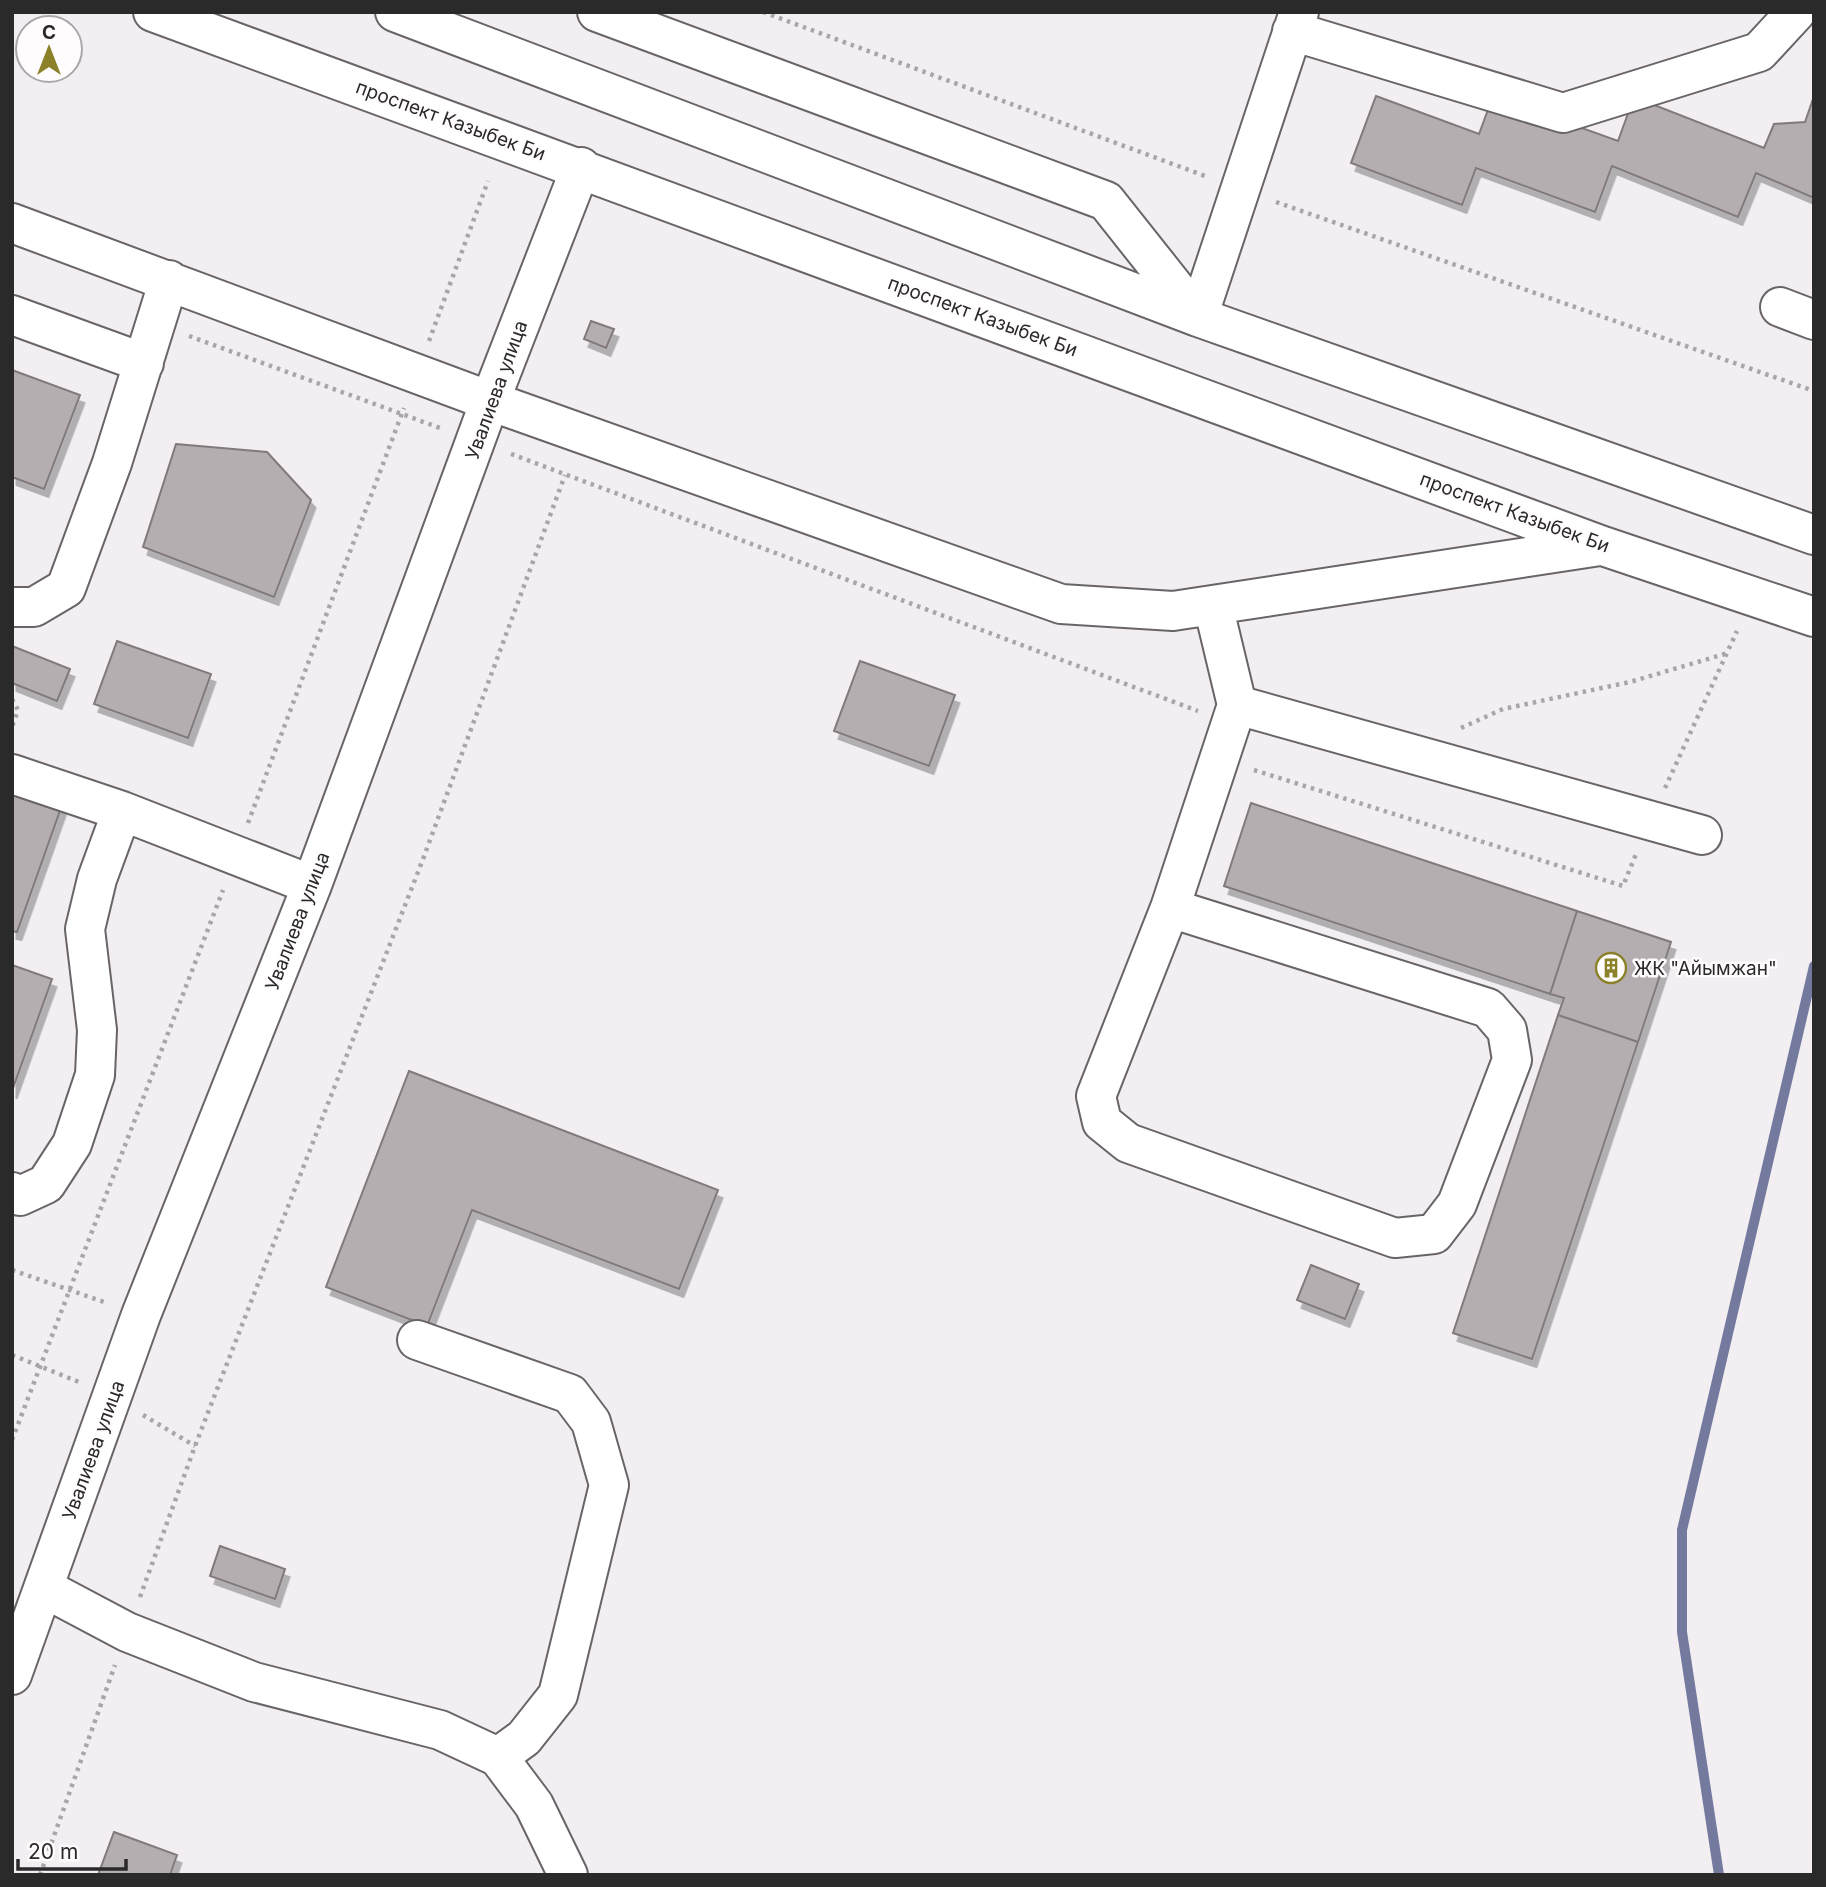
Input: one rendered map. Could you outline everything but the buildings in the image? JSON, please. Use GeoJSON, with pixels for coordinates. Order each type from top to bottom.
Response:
{"type":"FeatureCollection","features":[{"type":"Feature","properties":{"kind":"street","name":"проспект Казыбек Би"},"geometry":{"type":"LineString","coordinates":[[153,12],[581,167],[1603,546],[1814,617]]}},
{"type":"Feature","properties":{"kind":"street"},"geometry":{"type":"LineString","coordinates":[[396,12],[1198,317],[1814,535]]}},
{"type":"Feature","properties":{"kind":"street"},"geometry":{"type":"LineString","coordinates":[[597,12],[1106,201],[1198,317]]}},
{"type":"Feature","properties":{"kind":"street"},"geometry":{"type":"LineString","coordinates":[[1198,317],[1238,188],[1296,22],[1563,114],[1759,52],[1796,12]]}},
{"type":"Feature","properties":{"kind":"street","name":"Увалиева улица"},"geometry":{"type":"LineString","coordinates":[[12,1675],[141,1315],[312,886],[490,401],[581,167]]}},
{"type":"Feature","properties":{"kind":"street"},"geometry":{"type":"LineString","coordinates":[[12,223],[490,401],[1061,604],[1173,611],[1603,546]]}},
{"type":"Feature","properties":{"kind":"street"},"geometry":{"type":"LineString","coordinates":[[12,607],[34,607],[66,588],[112,464],[169,280]]}},
{"type":"Feature","properties":{"kind":"street"},"geometry":{"type":"LineString","coordinates":[[12,314],[144,363]]}},
{"type":"Feature","properties":{"kind":"street"},"geometry":{"type":"LineString","coordinates":[[1170,908],[1488,1008],[1507,1030],[1512,1060],[1457,1204],[1434,1234],[1395,1238],[1128,1143],[1102,1122],[1096,1096],[1170,908],[1234,714],[1213,605]]}},
{"type":"Feature","properties":{"kind":"street"},"geometry":{"type":"LineString","coordinates":[[1234,714],[1406,752],[1702,835]]}},
{"type":"Feature","properties":{"kind":"street"},"geometry":{"type":"LineString","coordinates":[[12,774],[122,810],[312,886]]}},
{"type":"Feature","properties":{"kind":"street"},"geometry":{"type":"LineString","coordinates":[[12,1192],[20,1196],[46,1184],[72,1144],[95,1075],[97,1030],[85,929],[97,879],[122,810]]}},
{"type":"Feature","properties":{"kind":"street"},"geometry":{"type":"LineString","coordinates":[[417,1340],[570,1394],[591,1422],[609,1485],[558,1695],[524,1738],[498,1757]]}},
{"type":"Feature","properties":{"kind":"street"},"geometry":{"type":"LineString","coordinates":[[44,1588],[127,1632],[254,1682],[440,1730],[498,1757],[534,1805],[568,1875]]}},
{"type":"Feature","properties":{"kind":"path"},"geometry":{"type":"LineString","coordinates":[[763,12],[1238,188],[1814,391]]}},
{"type":"Feature","properties":{"kind":"path"},"geometry":{"type":"LineString","coordinates":[[12,1440],[236,855],[488,181]]}},
{"type":"Feature","properties":{"kind":"path"},"geometry":{"type":"LineString","coordinates":[[154,323],[565,475],[1234,714]]}},
{"type":"Feature","properties":{"kind":"path"},"geometry":{"type":"LineString","coordinates":[[40,1875],[195,1446],[423,859],[565,475]]}},
{"type":"Feature","properties":{"kind":"path"},"geometry":{"type":"LineString","coordinates":[[1406,752],[1503,709],[1630,682],[1728,653]]}},
{"type":"Feature","properties":{"kind":"path"},"geometry":{"type":"LineString","coordinates":[[12,699],[18,715],[12,727]]}},
{"type":"Feature","properties":{"kind":"path"},"geometry":{"type":"LineString","coordinates":[[12,1270],[141,1315]]}},
{"type":"Feature","properties":{"kind":"path"},"geometry":{"type":"LineString","coordinates":[[12,1355],[113,1397],[195,1446]]}},
{"type":"Feature","properties":{"kind":"waterway"},"geometry":{"type":"LineString","coordinates":[[1719,1875],[1682,1632],[1682,1530],[1814,966]]}},
{"type":"Feature","properties":{"kind":"place","name":"ЖК \"Айымжан\""},"geometry":{"type":"Point","coordinates":[1611,968]}}]}
